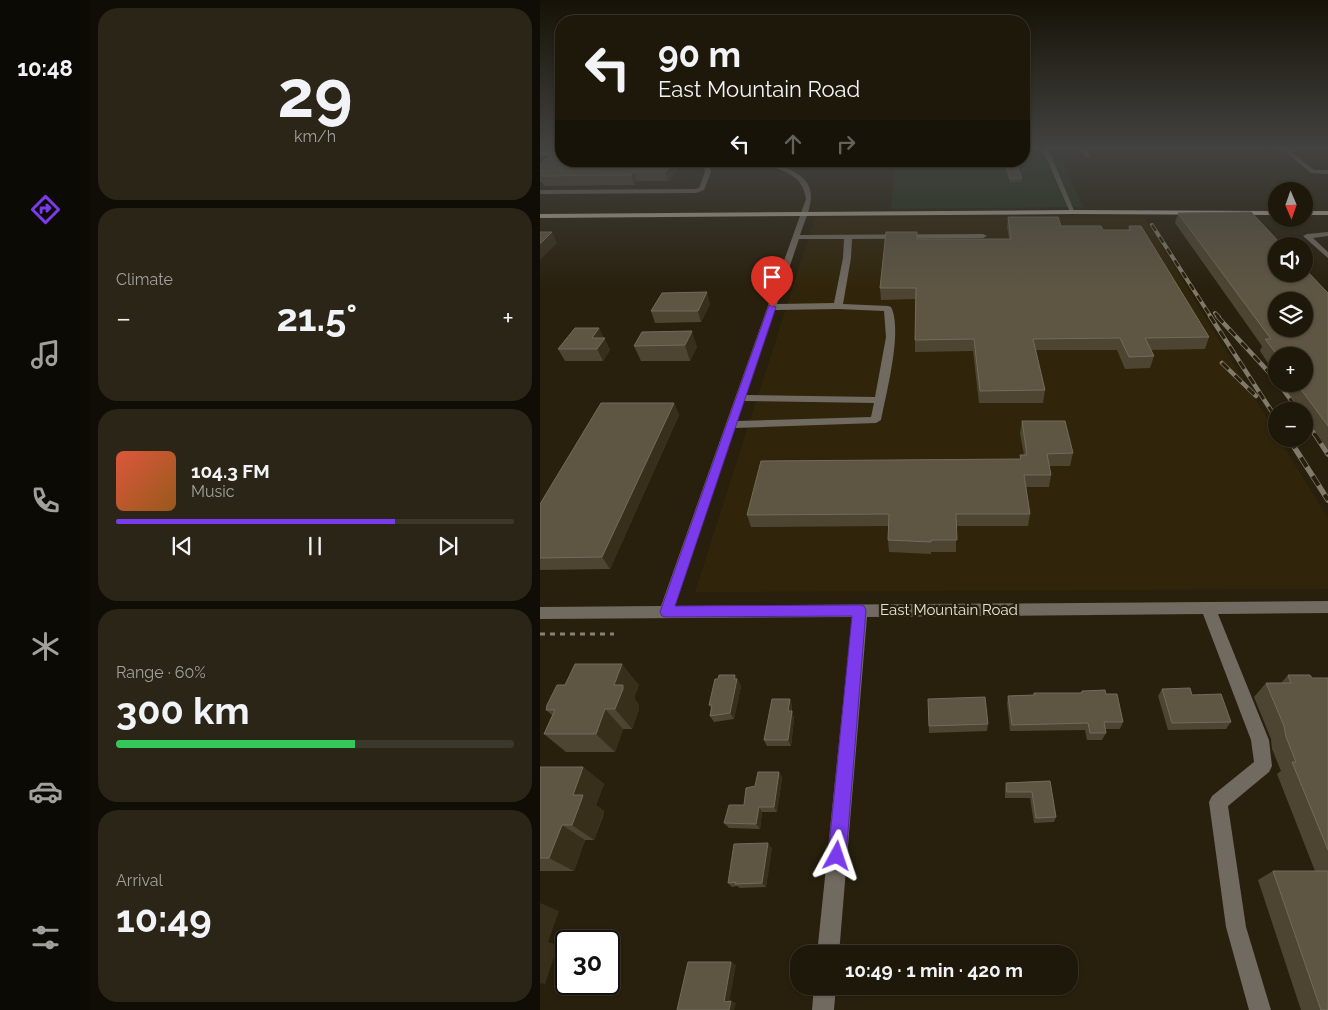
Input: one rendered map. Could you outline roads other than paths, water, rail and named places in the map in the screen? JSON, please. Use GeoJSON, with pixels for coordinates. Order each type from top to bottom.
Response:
{"type":"FeatureCollection","features":[{"type":"Feature","properties":{"kind":"main road"},"geometry":{"type":"LineString","coordinates":[[540,216],[1073,212],[1268,213]]}},
{"type":"Feature","properties":{"kind":"main road"},"geometry":{"type":"LineString","coordinates":[[1313,213],[1328,213]]}},
{"type":"Feature","properties":{"kind":"street"},"geometry":{"type":"LineString","coordinates":[[666,612],[804,214],[809,195]]}},
{"type":"Feature","properties":{"kind":"street"},"geometry":{"type":"LineString","coordinates":[[1066,195],[1073,212]]}},
{"type":"Feature","properties":{"kind":"street"},"geometry":{"type":"LineString","coordinates":[[1328,234],[1307,236],[1328,256]]}},
{"type":"Feature","properties":{"kind":"street"},"geometry":{"type":"LineString","coordinates":[[796,237],[983,236]]}},
{"type":"Feature","properties":{"kind":"street"},"geometry":{"type":"LineString","coordinates":[[838,306],[847,258],[848,237]]}},
{"type":"Feature","properties":{"kind":"street"},"geometry":{"type":"LineString","coordinates":[[731,425],[876,420],[891,337],[888,309],[838,306],[772,307]]}},
{"type":"Feature","properties":{"kind":"street"},"geometry":{"type":"LineString","coordinates":[[740,398],[880,400]]}},
{"type":"Feature","properties":{"kind":"street","name":"East Mountain Road"},"geometry":{"type":"LineString","coordinates":[[540,613],[1328,606]]}},
{"type":"Feature","properties":{"kind":"street"},"geometry":{"type":"LineString","coordinates":[[1208,608],[1260,740],[1263,766],[1218,802],[1236,926],[1260,1010]]}},
{"type":"Feature","properties":{"kind":"street"},"geometry":{"type":"LineString","coordinates":[[829,945],[860,610]]}},
{"type":"Feature","properties":{"kind":"street"},"geometry":{"type":"LineString","coordinates":[[823,1010],[824,995]]}},
{"type":"Feature","properties":{"kind":"railway"},"geometry":{"type":"LineString","coordinates":[[1152,225],[1211,317]]}},
{"type":"Feature","properties":{"kind":"railway"},"geometry":{"type":"LineString","coordinates":[[1215,313],[1219,317]]}},
{"type":"Feature","properties":{"kind":"railway"},"geometry":{"type":"LineString","coordinates":[[1210,316],[1268,406]]}},
{"type":"Feature","properties":{"kind":"railway"},"geometry":{"type":"LineString","coordinates":[[1217,316],[1268,371]]}},
{"type":"Feature","properties":{"kind":"railway"},"geometry":{"type":"LineString","coordinates":[[1222,363],[1256,396]]}},
{"type":"Feature","properties":{"kind":"railway"},"geometry":{"type":"LineString","coordinates":[[1285,392],[1292,402]]}},
{"type":"Feature","properties":{"kind":"railway"},"geometry":{"type":"LineString","coordinates":[[1315,434],[1328,454]]}},
{"type":"Feature","properties":{"kind":"railway"},"geometry":{"type":"LineString","coordinates":[[1294,447],[1328,500]]}}]}
